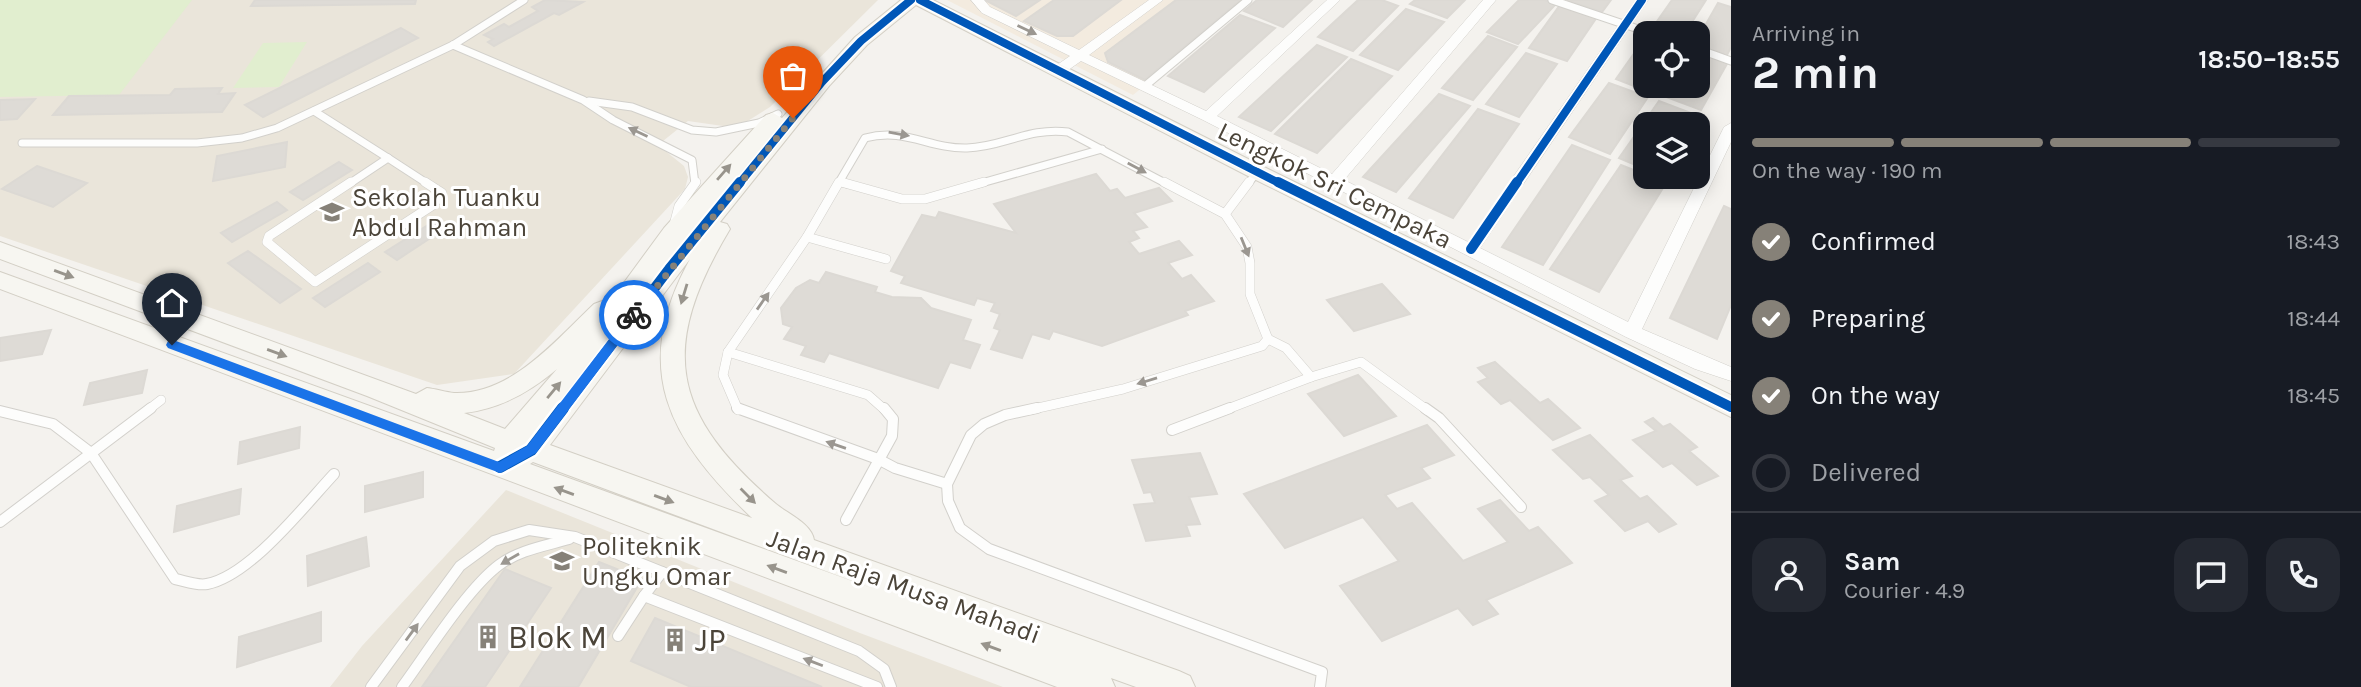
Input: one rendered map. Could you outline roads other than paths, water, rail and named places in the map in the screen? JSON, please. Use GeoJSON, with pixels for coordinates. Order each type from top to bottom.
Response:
{"type":"FeatureCollection","features":[{"type":"Feature","properties":{"kind":"main road"},"geometry":{"type":"LineString","coordinates":[[514,453],[671,233],[845,42],[898,0]]}},
{"type":"Feature","properties":{"kind":"main road"},"geometry":{"type":"LineString","coordinates":[[514,453],[837,66],[871,32],[911,0]]}},
{"type":"Feature","properties":{"kind":"main road","name":"Lengkok Sri Cempaka"},"geometry":{"type":"LineString","coordinates":[[920,0],[1257,172],[1731,407]]}},
{"type":"Feature","properties":{"kind":"main road"},"geometry":{"type":"LineString","coordinates":[[751,170],[731,212],[702,255],[685,287],[674,332],[671,361],[683,413],[699,441],[773,521],[835,561]]}},
{"type":"Feature","properties":{"kind":"main road","name":"Jalan Raja Musa Mahadi"},"geometry":{"type":"LineString","coordinates":[[0,250],[376,389],[514,453],[1056,667],[1166,685]]}},
{"type":"Feature","properties":{"kind":"main road"},"geometry":{"type":"LineString","coordinates":[[376,389],[392,387],[442,403],[467,404],[499,395],[547,366],[642,272]]}},
{"type":"Feature","properties":{"kind":"main road","name":"Jalan Raja Musa Mahadi"},"geometry":{"type":"LineString","coordinates":[[0,280],[835,561],[1099,687]]}},
{"type":"Feature","properties":{"kind":"street"},"geometry":{"type":"LineString","coordinates":[[977,0],[986,10],[1208,117],[1632,332],[1701,364],[1731,374]]}},
{"type":"Feature","properties":{"kind":"street"},"geometry":{"type":"LineString","coordinates":[[1059,70],[1157,0]]}},
{"type":"Feature","properties":{"kind":"street"},"geometry":{"type":"LineString","coordinates":[[1208,117],[1334,0]]}},
{"type":"Feature","properties":{"kind":"street"},"geometry":{"type":"LineString","coordinates":[[1334,181],[1490,0]]}},
{"type":"Feature","properties":{"kind":"street"},"geometry":{"type":"LineString","coordinates":[[1471,249],[1642,0]]}},
{"type":"Feature","properties":{"kind":"street"},"geometry":{"type":"LineString","coordinates":[[1632,332],[1731,127]]}},
{"type":"Feature","properties":{"kind":"lane"},"geometry":{"type":"LineString","coordinates":[[22,143],[197,143],[230,139],[277,128],[453,45],[524,0]]}},
{"type":"Feature","properties":{"kind":"lane"},"geometry":{"type":"LineString","coordinates":[[1144,86],[1248,0]]}},
{"type":"Feature","properties":{"kind":"lane"},"geometry":{"type":"LineString","coordinates":[[1552,0],[1633,28]]}},
{"type":"Feature","properties":{"kind":"lane"},"geometry":{"type":"LineString","coordinates":[[453,45],[583,100],[613,121],[692,160],[696,183],[679,206],[671,233]]}},
{"type":"Feature","properties":{"kind":"lane"},"geometry":{"type":"LineString","coordinates":[[1710,53],[1731,61]]}},
{"type":"Feature","properties":{"kind":"lane"},"geometry":{"type":"LineString","coordinates":[[583,100],[632,107],[692,130],[716,132],[759,123],[778,114]]}},
{"type":"Feature","properties":{"kind":"lane"},"geometry":{"type":"LineString","coordinates":[[314,111],[390,157],[442,193],[433,205],[315,282],[267,242],[269,236],[390,157]]}},
{"type":"Feature","properties":{"kind":"lane"},"geometry":{"type":"LineString","coordinates":[[947,484],[895,468],[878,459],[738,410],[723,375],[727,352],[807,237],[865,138],[891,131],[965,148],[1035,129],[1069,132],[1224,214],[1249,246],[1252,274],[1249,291],[1254,305],[1266,322],[1268,339]]}},
{"type":"Feature","properties":{"kind":"lane"},"geometry":{"type":"LineString","coordinates":[[840,182],[902,199],[925,198],[1102,149]]}},
{"type":"Feature","properties":{"kind":"lane"},"geometry":{"type":"LineString","coordinates":[[1224,214],[1257,172]]}},
{"type":"Feature","properties":{"kind":"lane"},"geometry":{"type":"LineString","coordinates":[[807,237],[886,259]]}},
{"type":"Feature","properties":{"kind":"lane"},"geometry":{"type":"LineString","coordinates":[[1268,339],[1286,348],[1311,377]]}},
{"type":"Feature","properties":{"kind":"lane"},"geometry":{"type":"LineString","coordinates":[[1268,339],[1262,345],[1122,389],[1004,415],[984,424],[971,435],[947,484],[948,501],[960,527],[989,549],[1322,672],[1320,687]]}},
{"type":"Feature","properties":{"kind":"lane"},"geometry":{"type":"LineString","coordinates":[[727,352],[868,395],[882,405],[893,419],[892,436],[846,520]]}},
{"type":"Feature","properties":{"kind":"lane"},"geometry":{"type":"LineString","coordinates":[[1172,430],[1311,377],[1361,362],[1439,418],[1521,507]]}},
{"type":"Feature","properties":{"kind":"lane"},"geometry":{"type":"LineString","coordinates":[[0,522],[161,400]]}},
{"type":"Feature","properties":{"kind":"lane"},"geometry":{"type":"LineString","coordinates":[[0,411],[53,424],[91,453],[175,579],[206,584],[227,578],[247,565],[334,474]]}},
{"type":"Feature","properties":{"kind":"lane"},"geometry":{"type":"LineString","coordinates":[[371,687],[460,566],[494,541],[530,530],[575,537],[859,651],[884,668],[891,687]]}},
{"type":"Feature","properties":{"kind":"lane"},"geometry":{"type":"LineString","coordinates":[[402,687],[474,591],[498,566],[520,553],[575,537]]}},
{"type":"Feature","properties":{"kind":"lane"},"geometry":{"type":"LineString","coordinates":[[618,636],[663,572]]}},
{"type":"Feature","properties":{"kind":"lane"},"geometry":{"type":"LineString","coordinates":[[644,596],[877,687]]}},
{"type":"Feature","properties":{"kind":"place","name":"Sekolah Tuanku Abdul Rahman"},"geometry":{"type":"Point","coordinates":[332,212]}},
{"type":"Feature","properties":{"kind":"place","name":"Politeknik Ungku Omar"},"geometry":{"type":"Point","coordinates":[562,561]}},
{"type":"Feature","properties":{"kind":"place","name":"Blok M"},"geometry":{"type":"Point","coordinates":[488,637]}},
{"type":"Feature","properties":{"kind":"place","name":"JP"},"geometry":{"type":"Point","coordinates":[675,640]}}]}
